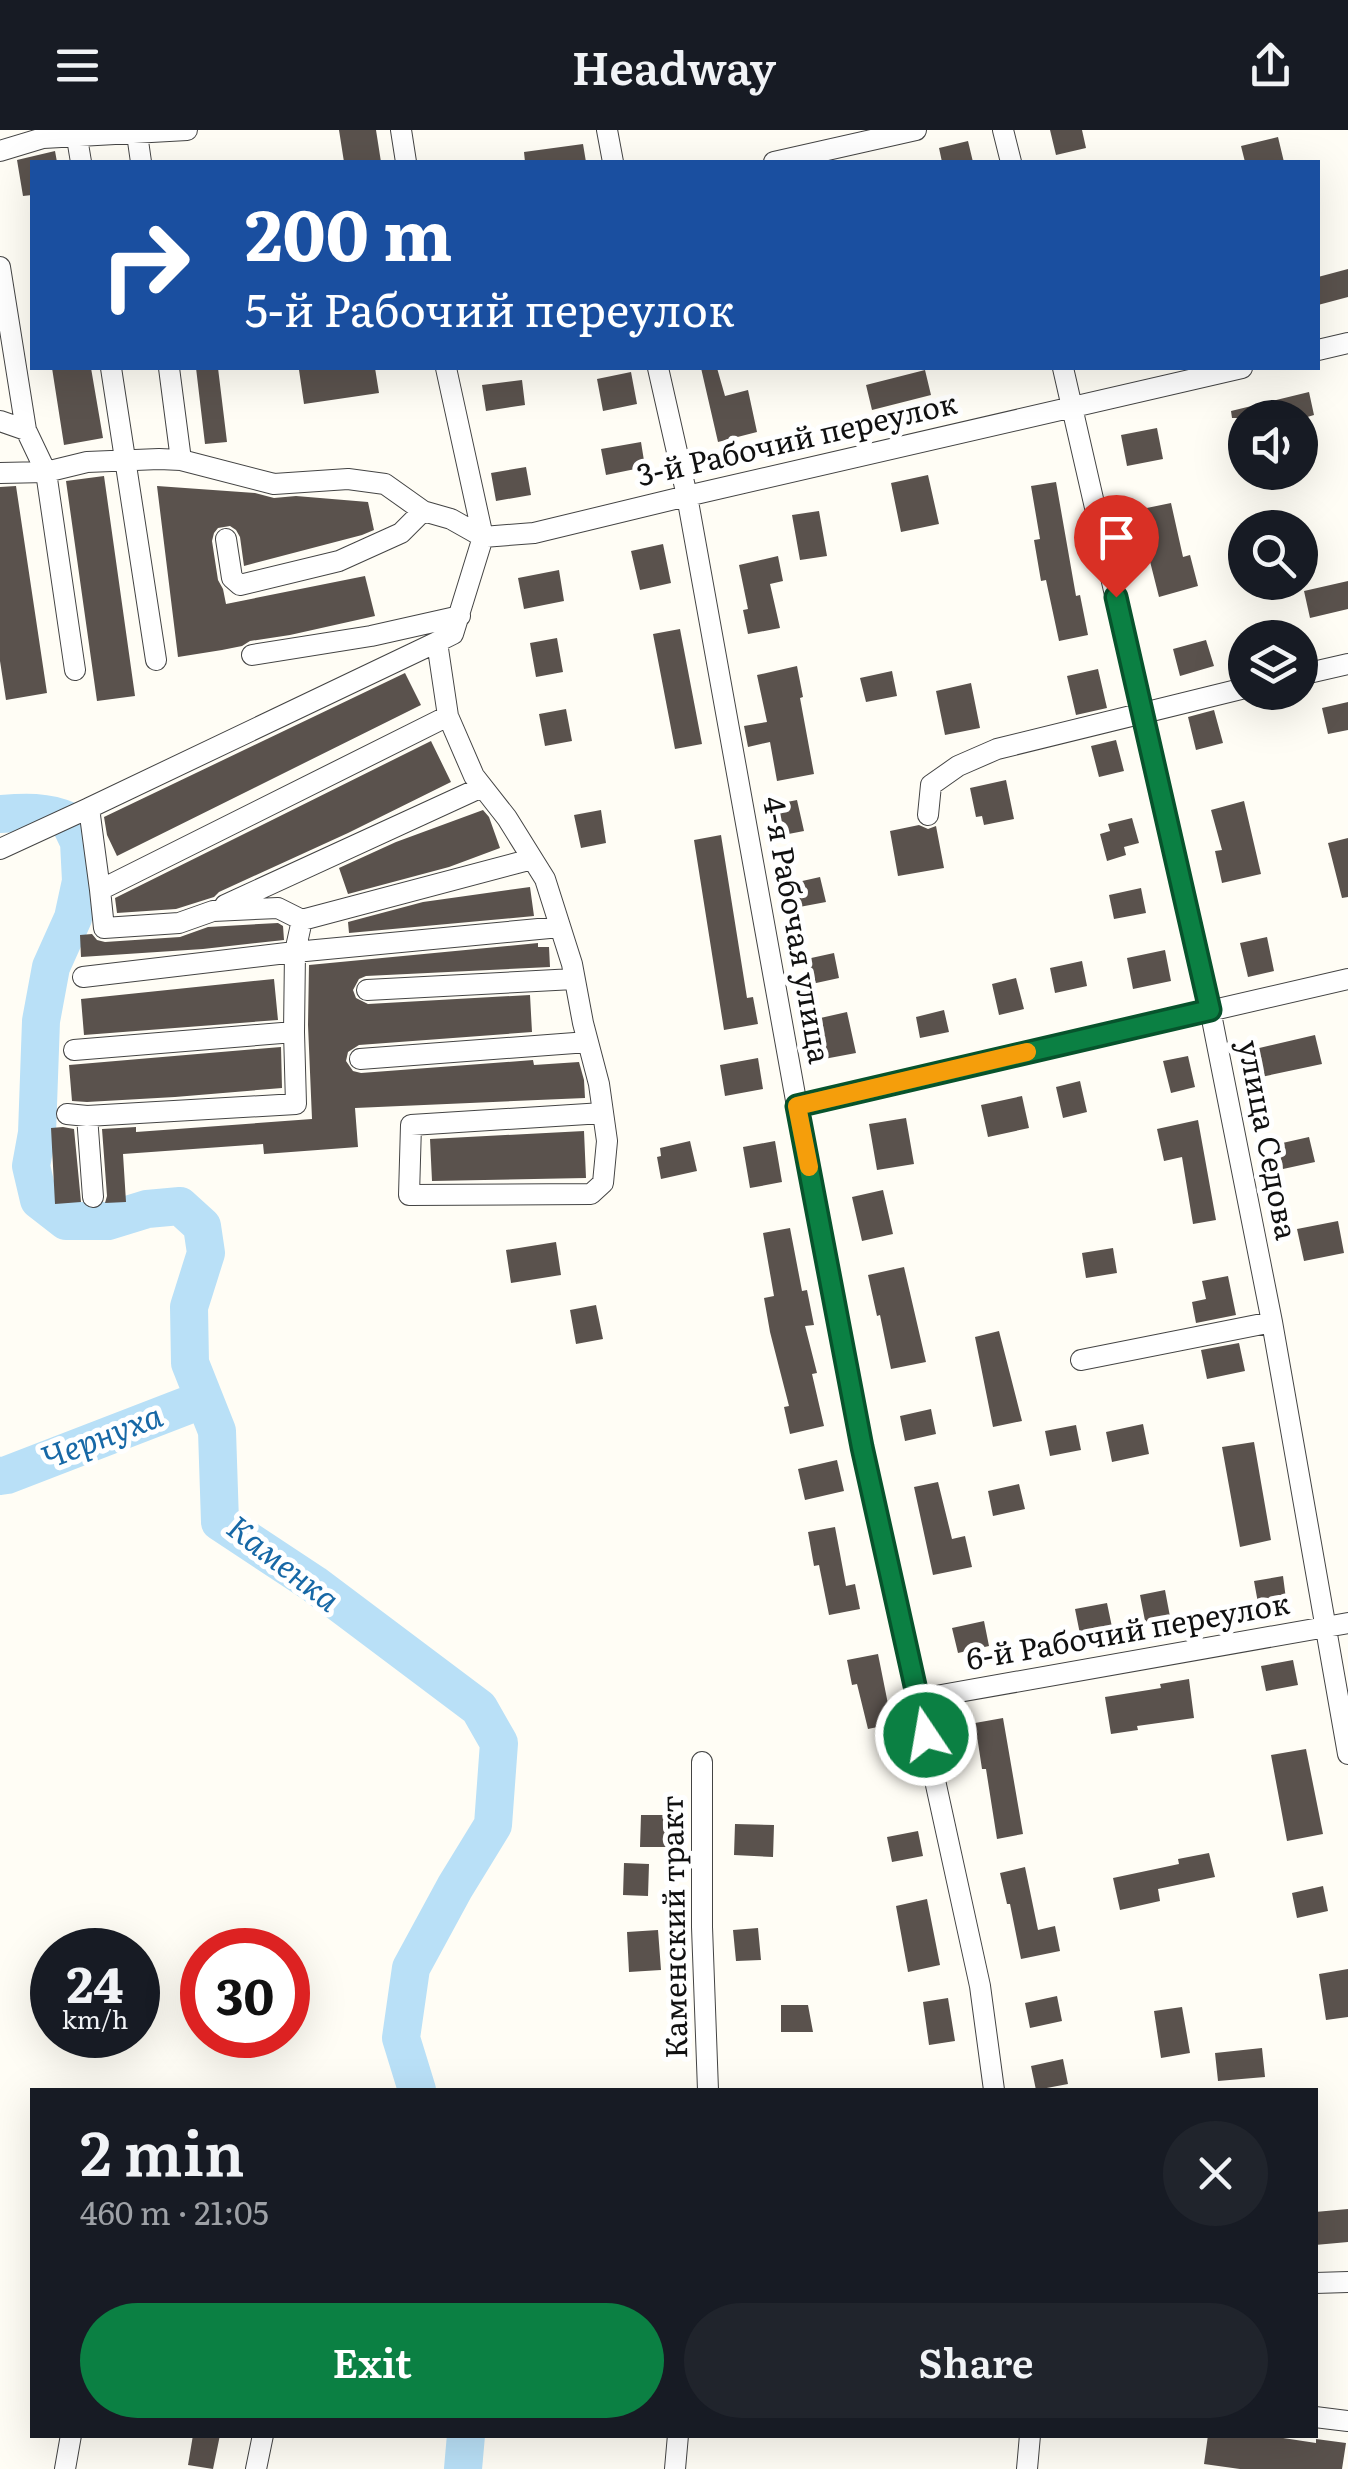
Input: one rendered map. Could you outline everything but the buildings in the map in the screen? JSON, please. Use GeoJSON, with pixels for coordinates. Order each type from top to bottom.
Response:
{"type":"FeatureCollection","features":[{"type":"Feature","properties":{"kind":"street"},"geometry":{"type":"LineString","coordinates":[[0,151],[43,138],[187,130]]}},
{"type":"Feature","properties":{"kind":"street"},"geometry":{"type":"LineString","coordinates":[[401,130],[406,160]]}},
{"type":"Feature","properties":{"kind":"street"},"geometry":{"type":"LineString","coordinates":[[607,130],[613,160]]}},
{"type":"Feature","properties":{"kind":"street"},"geometry":{"type":"LineString","coordinates":[[783,160],[916,130]]}},
{"type":"Feature","properties":{"kind":"street"},"geometry":{"type":"LineString","coordinates":[[1002,130],[1010,160]]}},
{"type":"Feature","properties":{"kind":"street"},"geometry":{"type":"LineString","coordinates":[[137,134],[141,160]]}},
{"type":"Feature","properties":{"kind":"street"},"geometry":{"type":"LineString","coordinates":[[77,138],[80,160]]}},
{"type":"Feature","properties":{"kind":"street"},"geometry":{"type":"LineString","coordinates":[[0,268],[26,430],[46,472],[75,670]]}},
{"type":"Feature","properties":{"kind":"street"},"geometry":{"type":"LineString","coordinates":[[1320,350],[1348,343]]}},
{"type":"Feature","properties":{"kind":"street"},"geometry":{"type":"LineString","coordinates":[[111,370],[156,660]]}},
{"type":"Feature","properties":{"kind":"street"},"geometry":{"type":"LineString","coordinates":[[168,370],[181,460]]}},
{"type":"Feature","properties":{"kind":"street"},"geometry":{"type":"LineString","coordinates":[[2,849],[453,634],[483,537],[446,370]]}},
{"type":"Feature","properties":{"kind":"street","name":"4-я Рабочая улица"},"geometry":{"type":"LineString","coordinates":[[658,370],[687,496],[862,1447],[980,1986],[994,2088]]}},
{"type":"Feature","properties":{"kind":"street","name":"улица Седова"},"geometry":{"type":"LineString","coordinates":[[1064,370],[1210,1010],[1272,1322],[1348,1754]]}},
{"type":"Feature","properties":{"kind":"street","name":"3-й Рабочий переулок"},"geometry":{"type":"LineString","coordinates":[[483,537],[534,533],[1233,370]]}},
{"type":"Feature","properties":{"kind":"street"},"geometry":{"type":"LineString","coordinates":[[0,421],[26,430]]}},
{"type":"Feature","properties":{"kind":"street"},"geometry":{"type":"LineString","coordinates":[[0,473],[46,472],[87,462],[181,460],[274,484],[348,479],[384,484],[423,511],[451,519],[483,537]]}},
{"type":"Feature","properties":{"kind":"street"},"geometry":{"type":"LineString","coordinates":[[226,539],[232,578],[240,585],[339,561],[402,534],[423,511]]}},
{"type":"Feature","properties":{"kind":"street"},"geometry":{"type":"LineString","coordinates":[[252,655],[371,636],[460,616]]}},
{"type":"Feature","properties":{"kind":"street"},"geometry":{"type":"LineString","coordinates":[[436,642],[448,716],[474,776],[507,818],[545,879],[599,1084],[607,1141],[604,1183],[591,1194],[409,1195],[411,1125],[603,1113]]}},
{"type":"Feature","properties":{"kind":"street"},"geometry":{"type":"LineString","coordinates":[[1318,671],[1348,664]]}},
{"type":"Feature","properties":{"kind":"street"},"geometry":{"type":"LineString","coordinates":[[928,815],[931,785],[958,766],[997,749],[1228,692]]}},
{"type":"Feature","properties":{"kind":"street"},"geometry":{"type":"LineString","coordinates":[[100,890],[448,716]]}},
{"type":"Feature","properties":{"kind":"street"},"geometry":{"type":"LineString","coordinates":[[89,808],[104,928],[179,924],[482,787]]}},
{"type":"Feature","properties":{"kind":"street"},"geometry":{"type":"LineString","coordinates":[[213,911],[278,908],[302,920],[532,859]]}},
{"type":"Feature","properties":{"kind":"street"},"geometry":{"type":"LineString","coordinates":[[93,1196],[77,1115],[296,1104],[295,952],[302,920]]}},
{"type":"Feature","properties":{"kind":"street"},"geometry":{"type":"LineString","coordinates":[[83,978],[295,952],[560,928]]}},
{"type":"Feature","properties":{"kind":"street"},"geometry":{"type":"LineString","coordinates":[[368,990],[574,979]]}},
{"type":"Feature","properties":{"kind":"street"},"geometry":{"type":"LineString","coordinates":[[797,1106],[1348,979]]}},
{"type":"Feature","properties":{"kind":"street"},"geometry":{"type":"LineString","coordinates":[[74,1050],[294,1032]]}},
{"type":"Feature","properties":{"kind":"street"},"geometry":{"type":"LineString","coordinates":[[360,1059],[588,1042]]}},
{"type":"Feature","properties":{"kind":"street"},"geometry":{"type":"LineString","coordinates":[[1081,1360],[1272,1322]]}},
{"type":"Feature","properties":{"kind":"street","name":"6-й Рабочий переулок"},"geometry":{"type":"LineString","coordinates":[[918,1699],[1348,1622]]}},
{"type":"Feature","properties":{"kind":"street","name":"Каменский тракт"},"geometry":{"type":"LineString","coordinates":[[702,1762],[708,2088]]}},
{"type":"Feature","properties":{"kind":"street"},"geometry":{"type":"LineString","coordinates":[[1318,2283],[1348,2282]]}},
{"type":"Feature","properties":{"kind":"street"},"geometry":{"type":"LineString","coordinates":[[1318,2417],[1348,2421]]}},
{"type":"Feature","properties":{"kind":"street"},"geometry":{"type":"LineString","coordinates":[[64,2469],[70,2438]]}},
{"type":"Feature","properties":{"kind":"street"},"geometry":{"type":"LineString","coordinates":[[256,2469],[262,2438]]}},
{"type":"Feature","properties":{"kind":"street"},"geometry":{"type":"LineString","coordinates":[[675,2469],[678,2438]]}},
{"type":"Feature","properties":{"kind":"street"},"geometry":{"type":"LineString","coordinates":[[1027,2469],[1030,2438]]}},
{"type":"Feature","properties":{"kind":"waterway","name":"Каменка"},"geometry":{"type":"LineString","coordinates":[[0,814],[35,813],[69,821],[79,842],[81,881],[73,918],[51,967],[41,1021],[37,1133],[31,1166],[39,1200],[66,1221],[108,1221],[147,1209],[180,1206],[202,1226],[206,1253],[189,1307],[190,1363],[217,1431],[220,1522],[314,1584],[479,1708],[499,1743],[493,1825],[411,1968],[401,2038],[416,2088]]}},
{"type":"Feature","properties":{"kind":"waterway","name":"Чернуха"},"geometry":{"type":"LineString","coordinates":[[0,1476],[204,1399]]}},
{"type":"Feature","properties":{"kind":"waterway","name":"Каменка"},"geometry":{"type":"LineString","coordinates":[[463,2469],[466,2438]]}},
{"type":"Feature","properties":{"kind":"slow traffic"},"geometry":{"type":"LineString","coordinates":[[809,1167],[797,1106],[1027,1052]]}},
{"type":"Feature","properties":{"kind":"route"},"geometry":{"type":"LineString","coordinates":[[926,1735],[862,1447],[797,1106],[1210,1010],[1116,597]]}}]}
